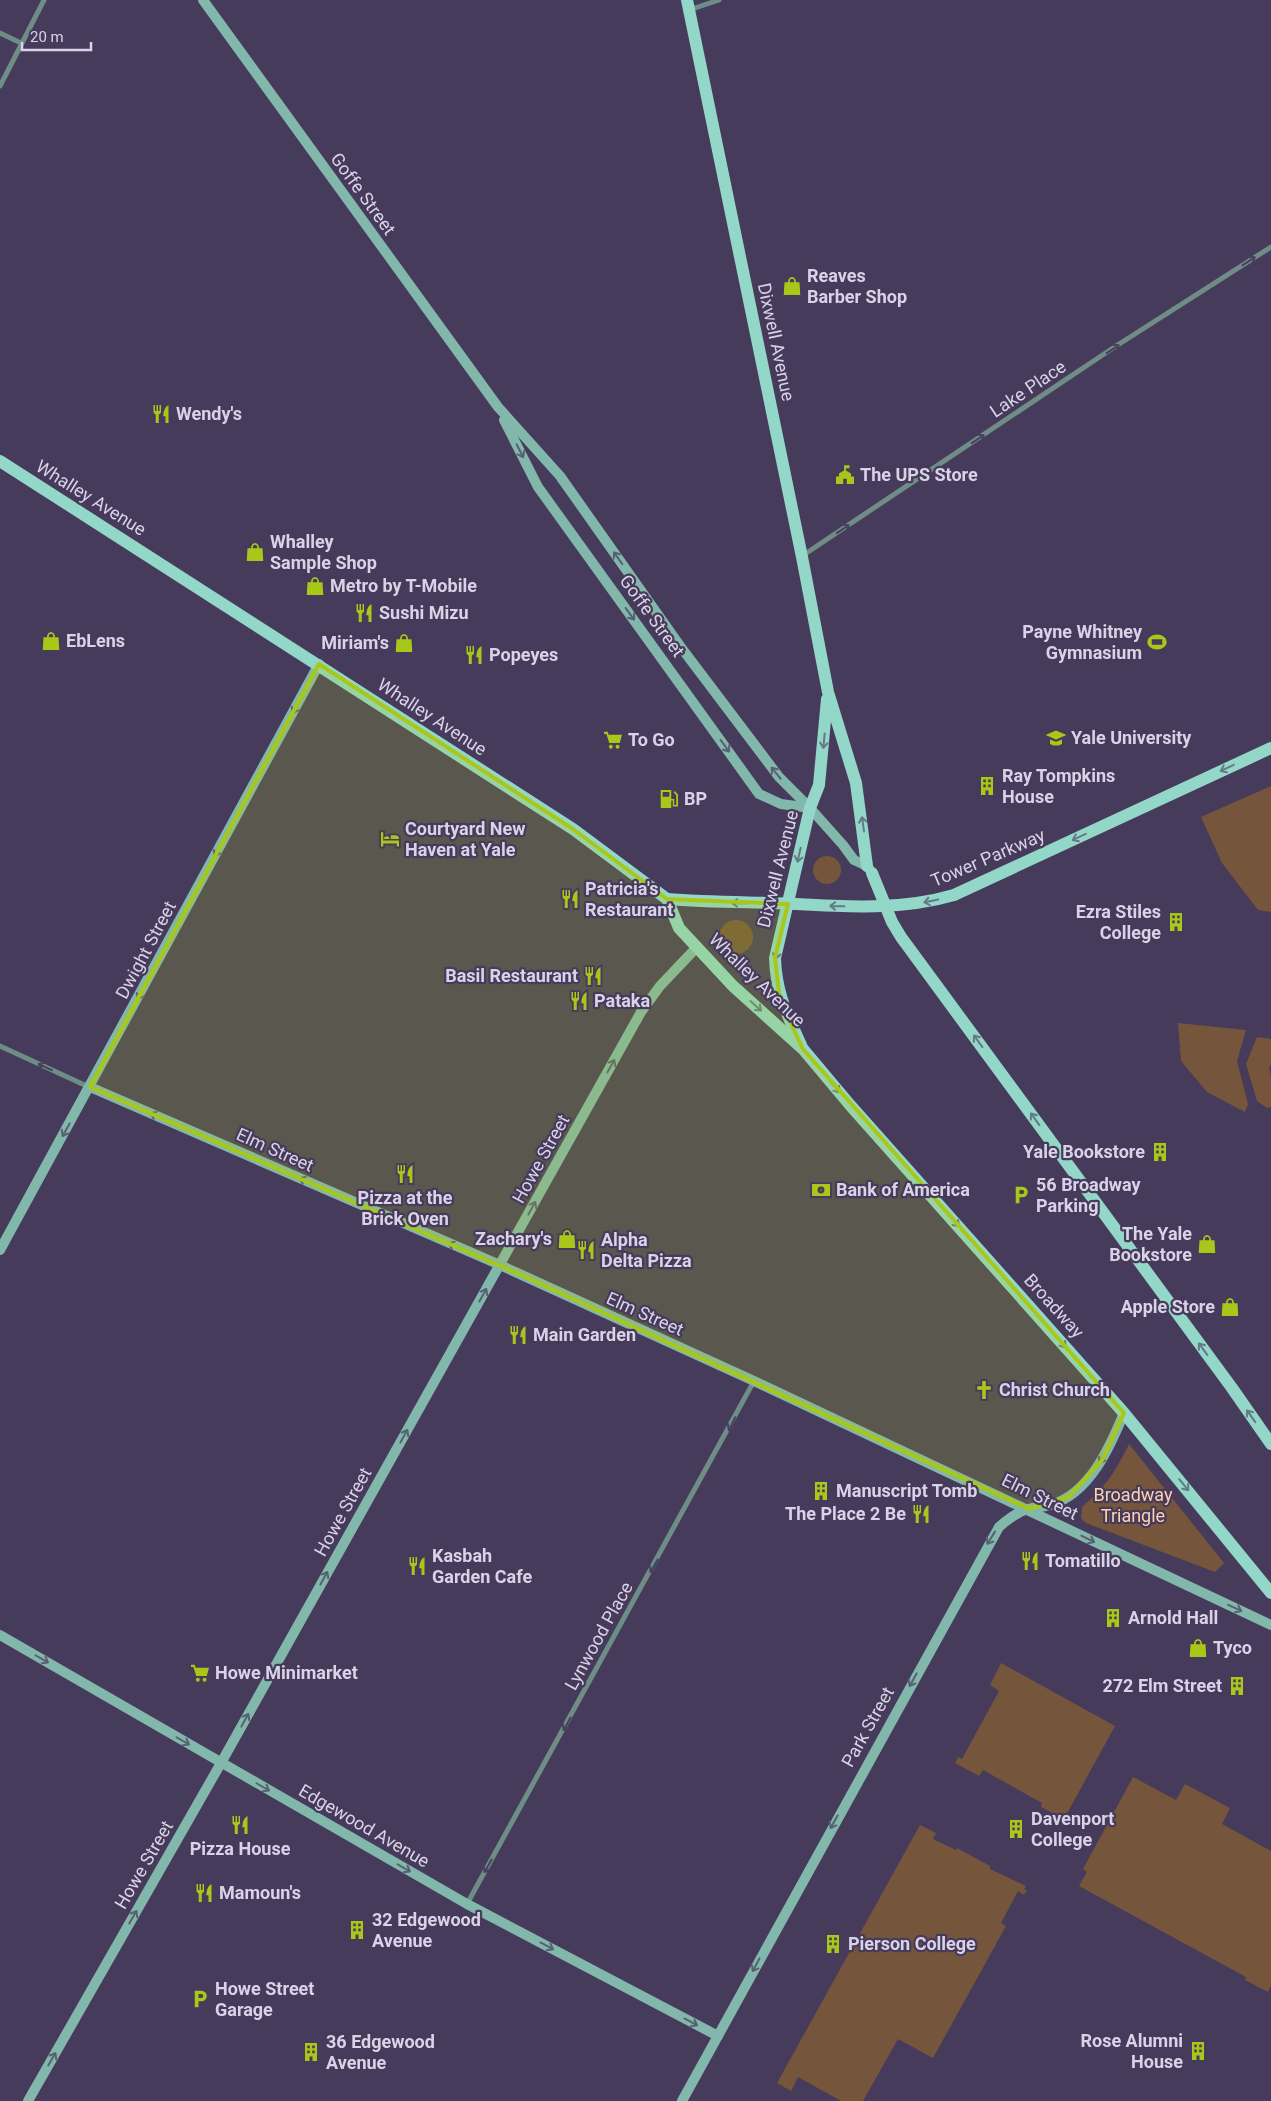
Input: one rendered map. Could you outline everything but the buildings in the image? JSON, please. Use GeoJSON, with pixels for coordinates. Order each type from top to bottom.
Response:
{"type":"FeatureCollection","features":[{"type":"Feature","properties":{"kind":"main road","name":"Goffe Street"},"geometry":{"type":"LineString","coordinates":[[203,0],[498,407],[560,476],[680,646],[779,777],[810,808],[854,860],[870,869]]}},
{"type":"Feature","properties":{"kind":"main road","name":"Dixwell Avenue"},"geometry":{"type":"LineString","coordinates":[[688,5],[802,556],[828,692],[856,783],[870,869]]}},
{"type":"Feature","properties":{"kind":"main road","name":"Goffe Street"},"geometry":{"type":"LineString","coordinates":[[498,407],[538,487],[759,794],[781,804],[810,808]]}},
{"type":"Feature","properties":{"kind":"main road","name":"Whalley Avenue"},"geometry":{"type":"LineString","coordinates":[[0,461],[319,664],[573,829],[668,899],[679,928],[733,986],[804,1049]]}},
{"type":"Feature","properties":{"kind":"main road","name":"Dwight Street"},"geometry":{"type":"LineString","coordinates":[[0,1250],[319,664]]}},
{"type":"Feature","properties":{"kind":"main road","name":"Dixwell Avenue"},"geometry":{"type":"LineString","coordinates":[[804,1049],[780,1000],[775,979],[775,958],[810,808],[819,785],[828,692]]}},
{"type":"Feature","properties":{"kind":"main road","name":"Tower Parkway"},"geometry":{"type":"LineString","coordinates":[[668,899],[707,902],[886,907],[931,902],[954,895],[1271,748]]}},
{"type":"Feature","properties":{"kind":"main road"},"geometry":{"type":"LineString","coordinates":[[870,869],[892,922],[901,936],[1215,1364],[1271,1444]]}},
{"type":"Feature","properties":{"kind":"main road","name":"Howe Street"},"geometry":{"type":"LineString","coordinates":[[28,2101],[221,1762],[641,1012],[660,986],[697,947]]}},
{"type":"Feature","properties":{"kind":"main road","name":"Broadway"},"geometry":{"type":"LineString","coordinates":[[804,1049],[850,1105],[1124,1413],[1271,1593]]}},
{"type":"Feature","properties":{"kind":"main road","name":"Elm Street"},"geometry":{"type":"LineString","coordinates":[[90,1087],[500,1266],[754,1381],[1029,1509],[1083,1537],[1271,1625]]}},
{"type":"Feature","properties":{"kind":"main road","name":"Park Street"},"geometry":{"type":"LineString","coordinates":[[682,2101],[998,1527],[1014,1514],[1052,1505],[1069,1497],[1103,1458],[1124,1413]]}},
{"type":"Feature","properties":{"kind":"main road","name":"Edgewood Avenue"},"geometry":{"type":"LineString","coordinates":[[0,1635],[467,1904],[718,2036]]}},
{"type":"Feature","properties":{"kind":"street"},"geometry":{"type":"LineString","coordinates":[[0,86],[44,0]]}},
{"type":"Feature","properties":{"kind":"street"},"geometry":{"type":"LineString","coordinates":[[688,5],[719,0]]}},
{"type":"Feature","properties":{"kind":"street"},"geometry":{"type":"LineString","coordinates":[[0,33],[21,43]]}},
{"type":"Feature","properties":{"kind":"street","name":"Lake Place"},"geometry":{"type":"LineString","coordinates":[[802,556],[1113,348],[1271,247]]}},
{"type":"Feature","properties":{"kind":"street","name":"Elm Street"},"geometry":{"type":"LineString","coordinates":[[0,1046],[90,1087]]}},
{"type":"Feature","properties":{"kind":"street","name":"Lynwood Place"},"geometry":{"type":"LineString","coordinates":[[467,1904],[754,1381]]}},
{"type":"Feature","properties":{"kind":"highlighted area"},"geometry":{"type":"Polygon","coordinates":[[[319,664],[573,829],[667,899],[788,904],[775,958],[780,1000],[803,1049],[823,1074],[1124,1413],[1103,1459],[1069,1497],[1029,1509],[523,1276],[90,1087],[319,664]]]}},
{"type":"Feature","properties":{"kind":"green space"},"geometry":{"type":"Polygon","coordinates":[[[1271,786],[1271,912],[1258,910],[1222,863],[1201,817],[1271,786]]]}},
{"type":"Feature","properties":{"kind":"green space"},"geometry":{"type":"Polygon","coordinates":[[[827,856],[837,860],[841,870],[837,880],[827,884],[817,880],[813,870],[817,860],[827,856]]]}},
{"type":"Feature","properties":{"kind":"green space"},"geometry":{"type":"Polygon","coordinates":[[[736,920],[748,925],[753,937],[748,949],[736,954],[724,949],[719,937],[724,925],[736,920]]]}},
{"type":"Feature","properties":{"kind":"green space"},"geometry":{"type":"Polygon","coordinates":[[[1178,1023],[1246,1030],[1237,1061],[1248,1104],[1245,1112],[1207,1092],[1181,1061],[1178,1023]]]}},
{"type":"Feature","properties":{"kind":"green space"},"geometry":{"type":"Polygon","coordinates":[[[1257,1037],[1271,1039],[1271,1065],[1269,1067],[1271,1107],[1267,1108],[1257,1101],[1246,1064],[1257,1037]]]}},
{"type":"Feature","properties":{"kind":"green space","name":"Broadway Triangle"},"geometry":{"type":"Polygon","coordinates":[[[1129,1444],[1224,1563],[1215,1572],[1086,1523],[1081,1518],[1082,1507],[1109,1479],[1129,1444]]]}},
{"type":"Feature","properties":{"kind":"green space"},"geometry":{"type":"Polygon","coordinates":[[[1001,1663],[1115,1726],[1064,1819],[1041,1807],[1042,1803],[983,1770],[979,1776],[955,1763],[958,1757],[962,1759],[999,1691],[990,1685],[1001,1663]]]}},
{"type":"Feature","properties":{"kind":"green space"},"geometry":{"type":"Polygon","coordinates":[[[1133,1777],[1176,1800],[1185,1784],[1230,1808],[1222,1824],[1271,1851],[1271,1986],[1268,1992],[1245,1980],[1246,1977],[1079,1886],[1087,1872],[1083,1869],[1133,1777]]]}},
{"type":"Feature","properties":{"kind":"green space"},"geometry":{"type":"Polygon","coordinates":[[[920,1825],[936,1833],[933,1839],[956,1850],[957,1848],[990,1866],[990,1869],[1026,1886],[1024,1889],[1027,1890],[1024,1895],[1018,1891],[1001,1923],[1006,1926],[933,2058],[898,2039],[863,2101],[841,2101],[798,2077],[791,2091],[777,2083],[920,1825]]]}},
{"type":"Feature","properties":{"kind":"place","name":"Reaves Barber Shop"},"geometry":{"type":"Point","coordinates":[792,286]}},
{"type":"Feature","properties":{"kind":"place","name":"Wendy's"},"geometry":{"type":"Point","coordinates":[161,414]}},
{"type":"Feature","properties":{"kind":"place","name":"The UPS Store"},"geometry":{"type":"Point","coordinates":[845,475]}},
{"type":"Feature","properties":{"kind":"place","name":"Whalley Sample Shop"},"geometry":{"type":"Point","coordinates":[255,552]}},
{"type":"Feature","properties":{"kind":"place","name":"Metro by T-Mobile"},"geometry":{"type":"Point","coordinates":[315,586]}},
{"type":"Feature","properties":{"kind":"place","name":"Sushi Mizu"},"geometry":{"type":"Point","coordinates":[364,613]}},
{"type":"Feature","properties":{"kind":"place","name":"EbLens"},"geometry":{"type":"Point","coordinates":[51,641]}},
{"type":"Feature","properties":{"kind":"place","name":"Payne Whitney Gymnasium"},"geometry":{"type":"Point","coordinates":[1157,642]}},
{"type":"Feature","properties":{"kind":"place","name":"Miriam's"},"geometry":{"type":"Point","coordinates":[404,643]}},
{"type":"Feature","properties":{"kind":"place","name":"Popeyes"},"geometry":{"type":"Point","coordinates":[474,655]}},
{"type":"Feature","properties":{"kind":"place","name":"Yale University"},"geometry":{"type":"Point","coordinates":[1056,738]}},
{"type":"Feature","properties":{"kind":"place","name":"To Go"},"geometry":{"type":"Point","coordinates":[613,740]}},
{"type":"Feature","properties":{"kind":"place","name":"Ray Tompkins House"},"geometry":{"type":"Point","coordinates":[987,786]}},
{"type":"Feature","properties":{"kind":"place","name":"BP"},"geometry":{"type":"Point","coordinates":[669,799]}},
{"type":"Feature","properties":{"kind":"place","name":"Courtyard New Haven at Yale"},"geometry":{"type":"Point","coordinates":[390,839]}},
{"type":"Feature","properties":{"kind":"place","name":"Patricia's Restaurant"},"geometry":{"type":"Point","coordinates":[570,899]}},
{"type":"Feature","properties":{"kind":"place","name":"Ezra Stiles College"},"geometry":{"type":"Point","coordinates":[1176,922]}},
{"type":"Feature","properties":{"kind":"place","name":"Basil Restaurant"},"geometry":{"type":"Point","coordinates":[593,976]}},
{"type":"Feature","properties":{"kind":"place","name":"Pataka"},"geometry":{"type":"Point","coordinates":[579,1001]}},
{"type":"Feature","properties":{"kind":"place","name":"Yale Bookstore"},"geometry":{"type":"Point","coordinates":[1160,1152]}},
{"type":"Feature","properties":{"kind":"place","name":"Pizza at the Brick Oven"},"geometry":{"type":"Point","coordinates":[405,1174]}},
{"type":"Feature","properties":{"kind":"place","name":"Bank of America"},"geometry":{"type":"Point","coordinates":[821,1190]}},
{"type":"Feature","properties":{"kind":"place","name":"56 Broadway Parking"},"geometry":{"type":"Point","coordinates":[1021,1195]}},
{"type":"Feature","properties":{"kind":"place","name":"Zachary's"},"geometry":{"type":"Point","coordinates":[567,1239]}},
{"type":"Feature","properties":{"kind":"place","name":"The Yale Bookstore"},"geometry":{"type":"Point","coordinates":[1207,1244]}},
{"type":"Feature","properties":{"kind":"place","name":"Alpha Delta Pizza"},"geometry":{"type":"Point","coordinates":[586,1250]}},
{"type":"Feature","properties":{"kind":"place","name":"Apple Store"},"geometry":{"type":"Point","coordinates":[1230,1307]}},
{"type":"Feature","properties":{"kind":"place","name":"Main Garden"},"geometry":{"type":"Point","coordinates":[518,1335]}},
{"type":"Feature","properties":{"kind":"place","name":"Christ Church"},"geometry":{"type":"Point","coordinates":[984,1390]}},
{"type":"Feature","properties":{"kind":"place","name":"Manuscript Tomb"},"geometry":{"type":"Point","coordinates":[821,1491]}},
{"type":"Feature","properties":{"kind":"place","name":"The Place 2 Be"},"geometry":{"type":"Point","coordinates":[921,1514]}},
{"type":"Feature","properties":{"kind":"place","name":"Tomatillo"},"geometry":{"type":"Point","coordinates":[1030,1561]}},
{"type":"Feature","properties":{"kind":"place","name":"Kasbah Garden Cafe"},"geometry":{"type":"Point","coordinates":[417,1566]}},
{"type":"Feature","properties":{"kind":"place","name":"Arnold Hall"},"geometry":{"type":"Point","coordinates":[1113,1618]}},
{"type":"Feature","properties":{"kind":"place","name":"Tyco"},"geometry":{"type":"Point","coordinates":[1198,1648]}},
{"type":"Feature","properties":{"kind":"place","name":"Howe Minimarket"},"geometry":{"type":"Point","coordinates":[200,1673]}},
{"type":"Feature","properties":{"kind":"place","name":"272 Elm Street"},"geometry":{"type":"Point","coordinates":[1237,1686]}},
{"type":"Feature","properties":{"kind":"place","name":"Pizza House"},"geometry":{"type":"Point","coordinates":[240,1825]}},
{"type":"Feature","properties":{"kind":"place","name":"Davenport College"},"geometry":{"type":"Point","coordinates":[1016,1829]}},
{"type":"Feature","properties":{"kind":"place","name":"Mamoun's"},"geometry":{"type":"Point","coordinates":[204,1893]}},
{"type":"Feature","properties":{"kind":"place","name":"32 Edgewood Avenue"},"geometry":{"type":"Point","coordinates":[357,1930]}},
{"type":"Feature","properties":{"kind":"place","name":"Pierson College"},"geometry":{"type":"Point","coordinates":[833,1944]}},
{"type":"Feature","properties":{"kind":"place","name":"Howe Street Garage"},"geometry":{"type":"Point","coordinates":[200,1999]}},
{"type":"Feature","properties":{"kind":"place","name":"Rose Alumni House"},"geometry":{"type":"Point","coordinates":[1198,2051]}},
{"type":"Feature","properties":{"kind":"place","name":"36 Edgewood Avenue"},"geometry":{"type":"Point","coordinates":[311,2052]}}]}
